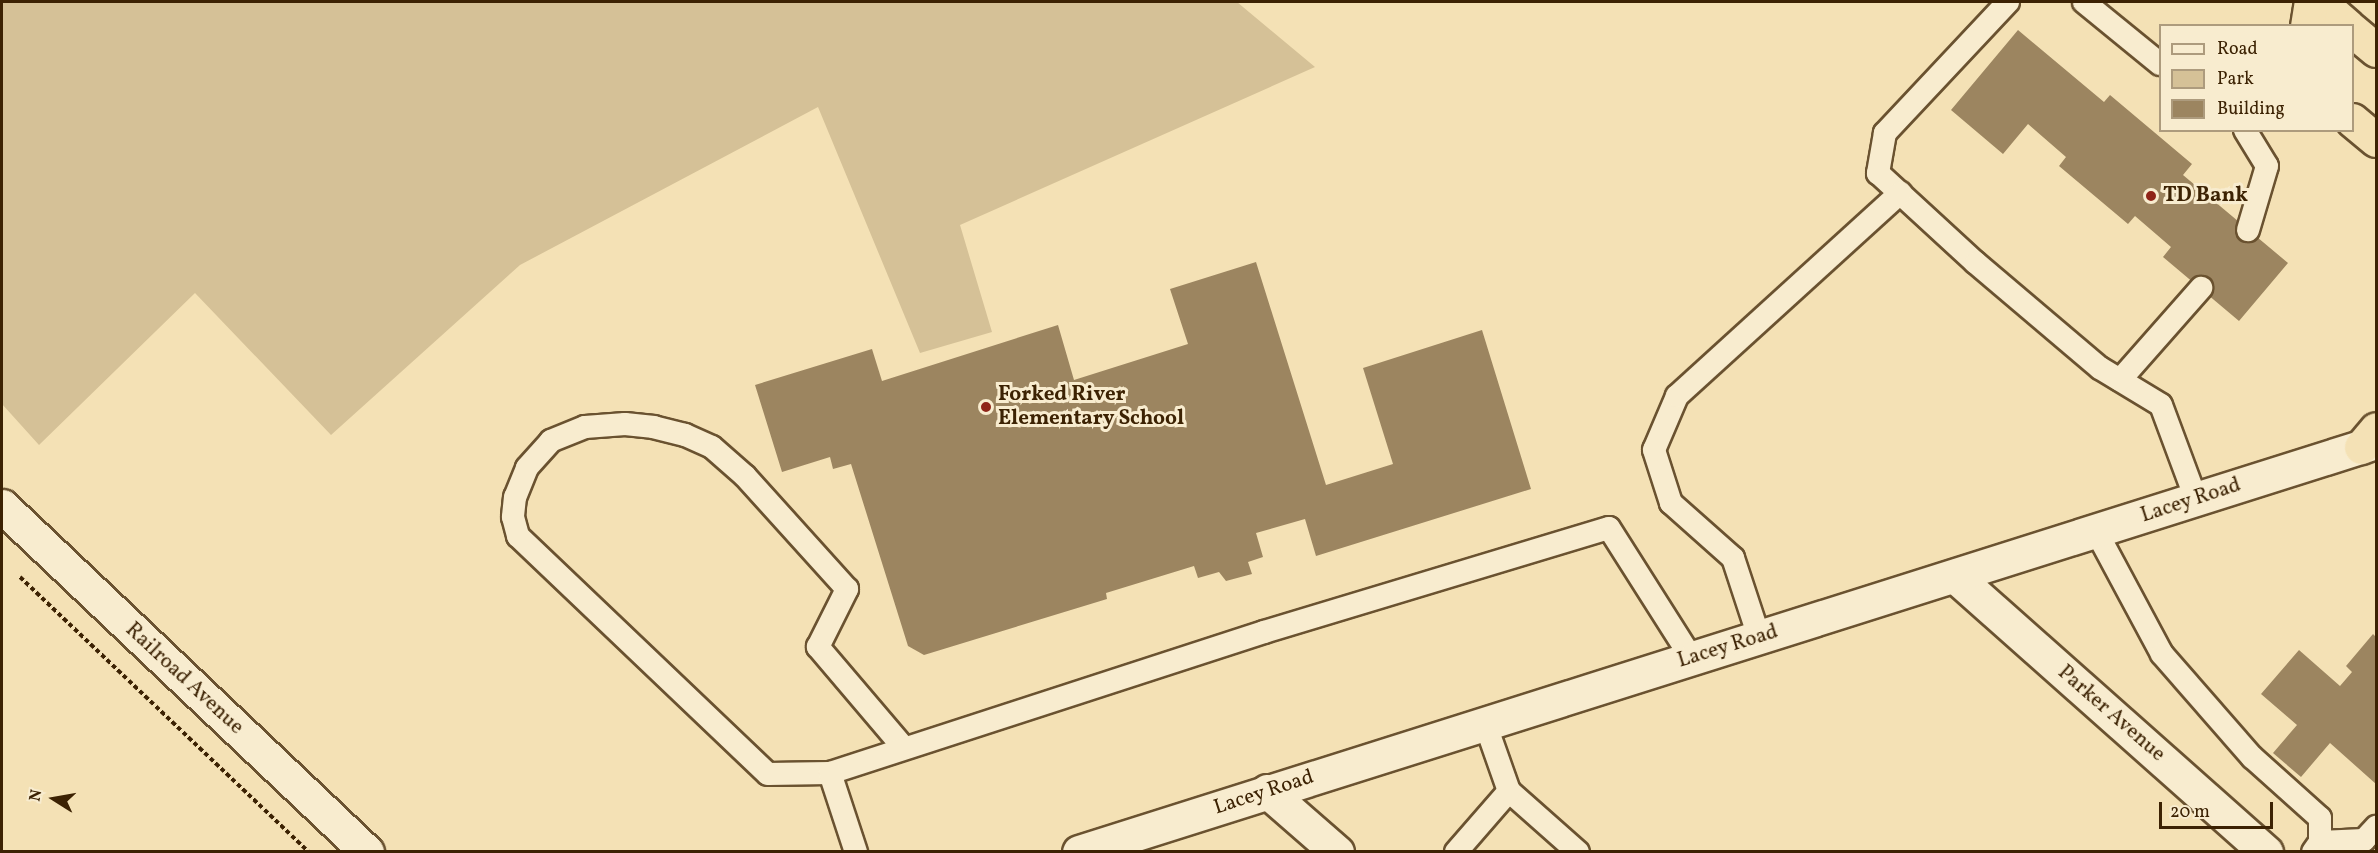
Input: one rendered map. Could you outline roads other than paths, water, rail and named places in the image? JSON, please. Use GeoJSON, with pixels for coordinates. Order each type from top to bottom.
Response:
{"type":"FeatureCollection","features":[{"type":"Feature","properties":{"kind":"highway"},"geometry":{"type":"LineString","coordinates":[[2307,24],[2311,2]]}},
{"type":"Feature","properties":{"kind":"highway"},"geometry":{"type":"LineString","coordinates":[[2320,2],[2346,24]]}},
{"type":"Feature","properties":{"kind":"highway"},"geometry":{"type":"LineString","coordinates":[[2354,32],[2376,50]]}},
{"type":"Feature","properties":{"kind":"highway"},"geometry":{"type":"LineString","coordinates":[[2354,122],[2376,140]]}},
{"type":"Feature","properties":{"kind":"main road","name":"Lacey Road"},"geometry":{"type":"LineString","coordinates":[[1079,852],[2096,531],[2371,439]]}},
{"type":"Feature","properties":{"kind":"main road","name":"Railroad Avenue"},"geometry":{"type":"LineString","coordinates":[[2,506],[367,852]]}},
{"type":"Feature","properties":{"kind":"main road","name":"Parker Avenue"},"geometry":{"type":"LineString","coordinates":[[1955,576],[2266,852]]}},
{"type":"Feature","properties":{"kind":"main road"},"geometry":{"type":"LineString","coordinates":[[1267,791],[1336,852]]}},
{"type":"Feature","properties":{"kind":"lane"},"geometry":{"type":"LineString","coordinates":[[2007,2],[1885,133],[1878,172],[1976,263],[2100,368],[2161,405],[2196,499]]}},
{"type":"Feature","properties":{"kind":"lane"},"geometry":{"type":"LineString","coordinates":[[2084,2],[2159,63]]}},
{"type":"Feature","properties":{"kind":"lane"},"geometry":{"type":"LineString","coordinates":[[2247,132],[2267,166],[2248,230]]}},
{"type":"Feature","properties":{"kind":"lane"},"geometry":{"type":"LineString","coordinates":[[1759,638],[1733,558],[1671,502],[1654,450],[1677,396],[1900,193]]}},
{"type":"Feature","properties":{"kind":"lane"},"geometry":{"type":"LineString","coordinates":[[2120,380],[2201,288]]}},
{"type":"Feature","properties":{"kind":"lane"},"geometry":{"type":"LineString","coordinates":[[904,748],[818,647],[847,589],[745,476],[712,447],[685,435],[654,427],[625,424],[585,427],[551,441],[527,468],[515,497],[513,517],[518,536],[768,774],[830,773],[1264,632],[1609,528],[1692,659]]}},
{"type":"Feature","properties":{"kind":"lane"},"geometry":{"type":"LineString","coordinates":[[2096,531],[2162,654],[2252,757],[2320,818],[2317,847],[2364,840],[2376,827]]}},
{"type":"Feature","properties":{"kind":"lane"},"geometry":{"type":"LineString","coordinates":[[1485,723],[1509,791],[1578,852]]}},
{"type":"Feature","properties":{"kind":"lane"},"geometry":{"type":"LineString","coordinates":[[830,773],[856,852]]}},
{"type":"Feature","properties":{"kind":"lane"},"geometry":{"type":"LineString","coordinates":[[1456,852],[1509,791]]}},
{"type":"Feature","properties":{"kind":"place","name":"TD Bank"},"geometry":{"type":"Point","coordinates":[2151,196]}},
{"type":"Feature","properties":{"kind":"place","name":"Forked River Elementary School"},"geometry":{"type":"Point","coordinates":[986,407]}}]}
